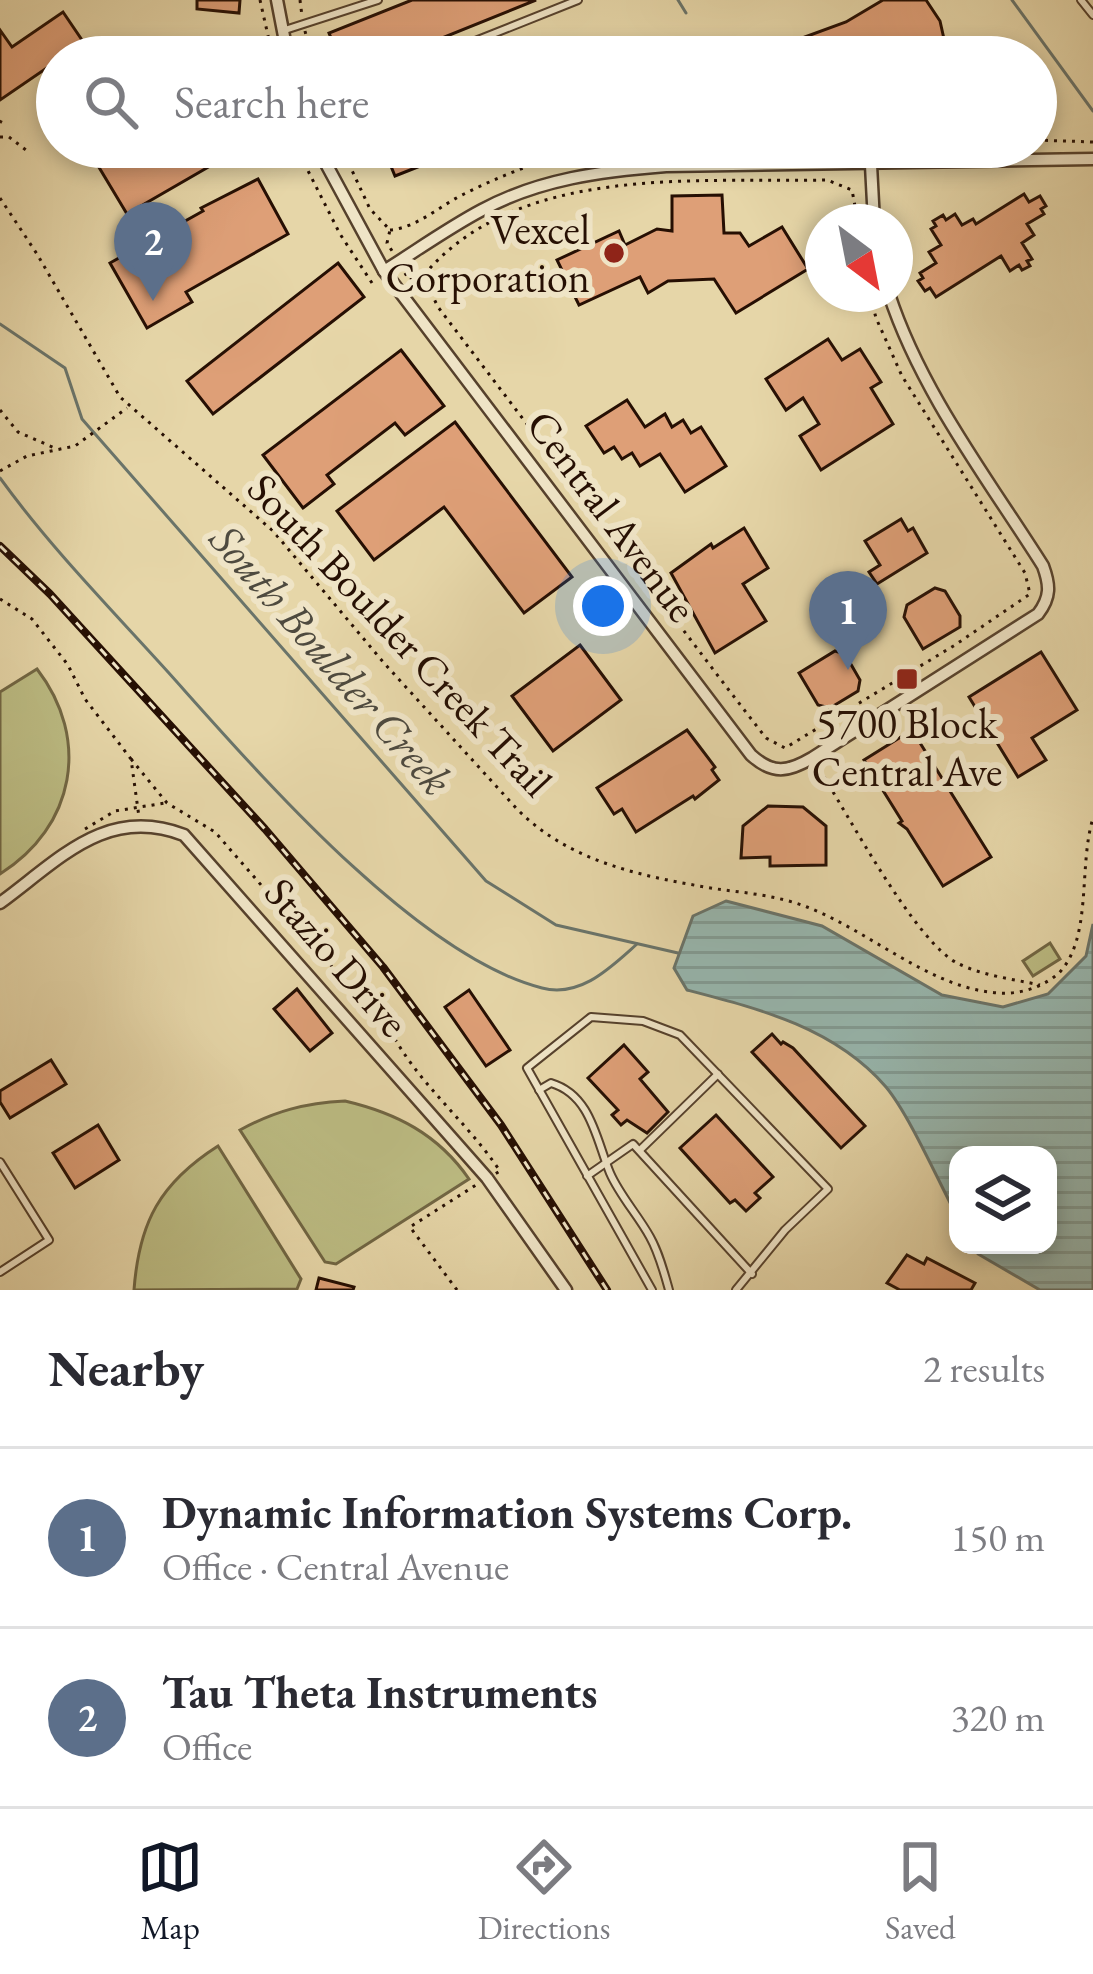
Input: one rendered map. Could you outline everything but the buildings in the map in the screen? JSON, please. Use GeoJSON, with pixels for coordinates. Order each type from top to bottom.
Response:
{"type":"FeatureCollection","features":[{"type":"Feature","properties":{"kind":"street"},"geometry":{"type":"LineString","coordinates":[[277,0],[283,36]]}},
{"type":"Feature","properties":{"kind":"street"},"geometry":{"type":"LineString","coordinates":[[1057,160],[1093,159]]}},
{"type":"Feature","properties":{"kind":"street","name":"Central Avenue"},"geometry":{"type":"LineString","coordinates":[[328,168],[384,271],[765,768],[782,771],[812,758],[1038,614],[1047,602],[1049,583],[1042,566],[923,375],[895,312]]}},
{"type":"Feature","properties":{"kind":"street"},"geometry":{"type":"LineString","coordinates":[[384,271],[483,209],[568,178],[650,168]]}},
{"type":"Feature","properties":{"kind":"street"},"geometry":{"type":"LineString","coordinates":[[872,168],[873,204]]}},
{"type":"Feature","properties":{"kind":"street"},"geometry":{"type":"LineString","coordinates":[[0,903],[107,828],[140,824]]}},
{"type":"Feature","properties":{"kind":"street","name":"Stazio Drive"},"geometry":{"type":"LineString","coordinates":[[140,824],[184,835],[200,850],[487,1178],[566,1290]]}},
{"type":"Feature","properties":{"kind":"lane"},"geometry":{"type":"LineString","coordinates":[[281,31],[378,0]]}},
{"type":"Feature","properties":{"kind":"lane"},"geometry":{"type":"LineString","coordinates":[[488,36],[578,0]]}},
{"type":"Feature","properties":{"kind":"lane"},"geometry":{"type":"LineString","coordinates":[[1081,0],[1093,15]]}},
{"type":"Feature","properties":{"kind":"lane"},"geometry":{"type":"LineString","coordinates":[[652,1290],[526,1067],[591,1017],[643,1021],[680,1035],[828,1190],[785,1230],[736,1290]]}},
{"type":"Feature","properties":{"kind":"lane"},"geometry":{"type":"LineString","coordinates":[[640,1150],[718,1074]]}},
{"type":"Feature","properties":{"kind":"lane"},"geometry":{"type":"LineString","coordinates":[[539,1090],[551,1083],[568,1088],[584,1108],[607,1162],[650,1236],[669,1290]]}},
{"type":"Feature","properties":{"kind":"lane"},"geometry":{"type":"LineString","coordinates":[[587,1176],[633,1144],[752,1274]]}},
{"type":"Feature","properties":{"kind":"lane"},"geometry":{"type":"LineString","coordinates":[[0,1162],[50,1240],[0,1272]]}},
{"type":"Feature","properties":{"kind":"path"},"geometry":{"type":"LineString","coordinates":[[260,0],[268,36]]}},
{"type":"Feature","properties":{"kind":"path"},"geometry":{"type":"LineString","coordinates":[[0,123],[4,115]]}},
{"type":"Feature","properties":{"kind":"path"},"geometry":{"type":"LineString","coordinates":[[0,137],[9,136],[26,150]]}},
{"type":"Feature","properties":{"kind":"path"},"geometry":{"type":"LineString","coordinates":[[1057,141],[1093,142]]}},
{"type":"Feature","properties":{"kind":"path"},"geometry":{"type":"LineString","coordinates":[[307,168],[340,234],[372,283]]}},
{"type":"Feature","properties":{"kind":"path"},"geometry":{"type":"LineString","coordinates":[[351,168],[370,209],[390,230]]}},
{"type":"Feature","properties":{"kind":"path"},"geometry":{"type":"LineString","coordinates":[[390,230],[411,225],[445,203],[522,168]]}},
{"type":"Feature","properties":{"kind":"path"},"geometry":{"type":"LineString","coordinates":[[390,230],[387,243],[409,280],[423,277],[454,248],[516,212],[609,185],[827,179],[852,190],[855,204]]}},
{"type":"Feature","properties":{"kind":"path","name":"South Boulder Creek Trail"},"geometry":{"type":"LineString","coordinates":[[0,198],[128,406],[273,531],[408,690],[517,808],[552,838],[592,859],[636,872],[801,904],[837,919],[944,980],[972,989],[1009,993],[1042,985]]}},
{"type":"Feature","properties":{"kind":"path"},"geometry":{"type":"LineString","coordinates":[[423,277],[438,308],[688,637],[766,738],[785,748],[1030,594],[1025,573],[893,359],[876,312]]}},
{"type":"Feature","properties":{"kind":"path"},"geometry":{"type":"LineString","coordinates":[[0,471],[18,460],[93,436],[128,406]]}},
{"type":"Feature","properties":{"kind":"path"},"geometry":{"type":"LineString","coordinates":[[0,410],[18,432],[58,450]]}},
{"type":"Feature","properties":{"kind":"path"},"geometry":{"type":"LineString","coordinates":[[0,599],[32,620],[131,759],[140,824]]}},
{"type":"Feature","properties":{"kind":"path"},"geometry":{"type":"LineString","coordinates":[[812,758],[928,942],[957,964],[987,975],[1042,985],[1067,966],[1081,942],[1093,818]]}},
{"type":"Feature","properties":{"kind":"green space"},"geometry":{"type":"Polygon","coordinates":[[[37,669],[65,724],[67,780],[45,832],[0,874],[0,692],[37,669]]]}},
{"type":"Feature","properties":{"kind":"green space"},"geometry":{"type":"Polygon","coordinates":[[[1050,943],[1060,959],[1033,976],[1023,961],[1050,943]]]}},
{"type":"Feature","properties":{"kind":"green space"},"geometry":{"type":"Polygon","coordinates":[[[345,1101],[382,1112],[430,1138],[469,1179],[336,1264],[325,1262],[240,1130],[291,1109],[345,1101]]]}},
{"type":"Feature","properties":{"kind":"green space"},"geometry":{"type":"Polygon","coordinates":[[[218,1146],[301,1279],[297,1289],[134,1290],[141,1244],[156,1206],[181,1175],[218,1146]]]}},
{"type":"Feature","properties":{"kind":"water"},"geometry":{"type":"Polygon","coordinates":[[[726,901],[822,926],[942,995],[1003,1007],[1048,994],[1086,956],[1093,924],[1093,1290],[1040,1290],[978,1254],[1057,1254],[1057,1146],[949,1146],[949,1201],[905,1115],[866,1067],[795,1023],[687,990],[674,968],[693,916],[726,901]]]}},
{"type":"Feature","properties":{"kind":"waterway"},"geometry":{"type":"LineString","coordinates":[[678,0],[686,13]]}},
{"type":"Feature","properties":{"kind":"waterway"},"geometry":{"type":"LineString","coordinates":[[1012,0],[1038,36]]}},
{"type":"Feature","properties":{"kind":"waterway"},"geometry":{"type":"LineString","coordinates":[[1057,62],[1093,111]]}},
{"type":"Feature","properties":{"kind":"waterway","name":"South Boulder Creek"},"geometry":{"type":"LineString","coordinates":[[0,324],[65,368],[82,419],[486,881],[556,925],[678,953]]}},
{"type":"Feature","properties":{"kind":"waterway"},"geometry":{"type":"LineString","coordinates":[[0,478],[81,577],[291,806],[391,900],[442,939],[493,969],[556,990],[582,985],[637,944]]}},
{"type":"Feature","properties":{"kind":"railway"},"geometry":{"type":"LineString","coordinates":[[0,546],[50,594],[265,829],[383,967],[501,1125],[607,1290]]}},
{"type":"Feature","properties":{"kind":"place","name":"Vexcel Corporation"},"geometry":{"type":"Point","coordinates":[614,253]}},
{"type":"Feature","properties":{"kind":"place","name":"Tau Theta Instruments"},"geometry":{"type":"Point","coordinates":[153,301]}},
{"type":"Feature","properties":{"kind":"place","name":"Dynamic Information Systems Corp."},"geometry":{"type":"Point","coordinates":[848,670]}},
{"type":"Feature","properties":{"kind":"place","name":"5700 Block Central Ave"},"geometry":{"type":"Point","coordinates":[907,679]}}]}
